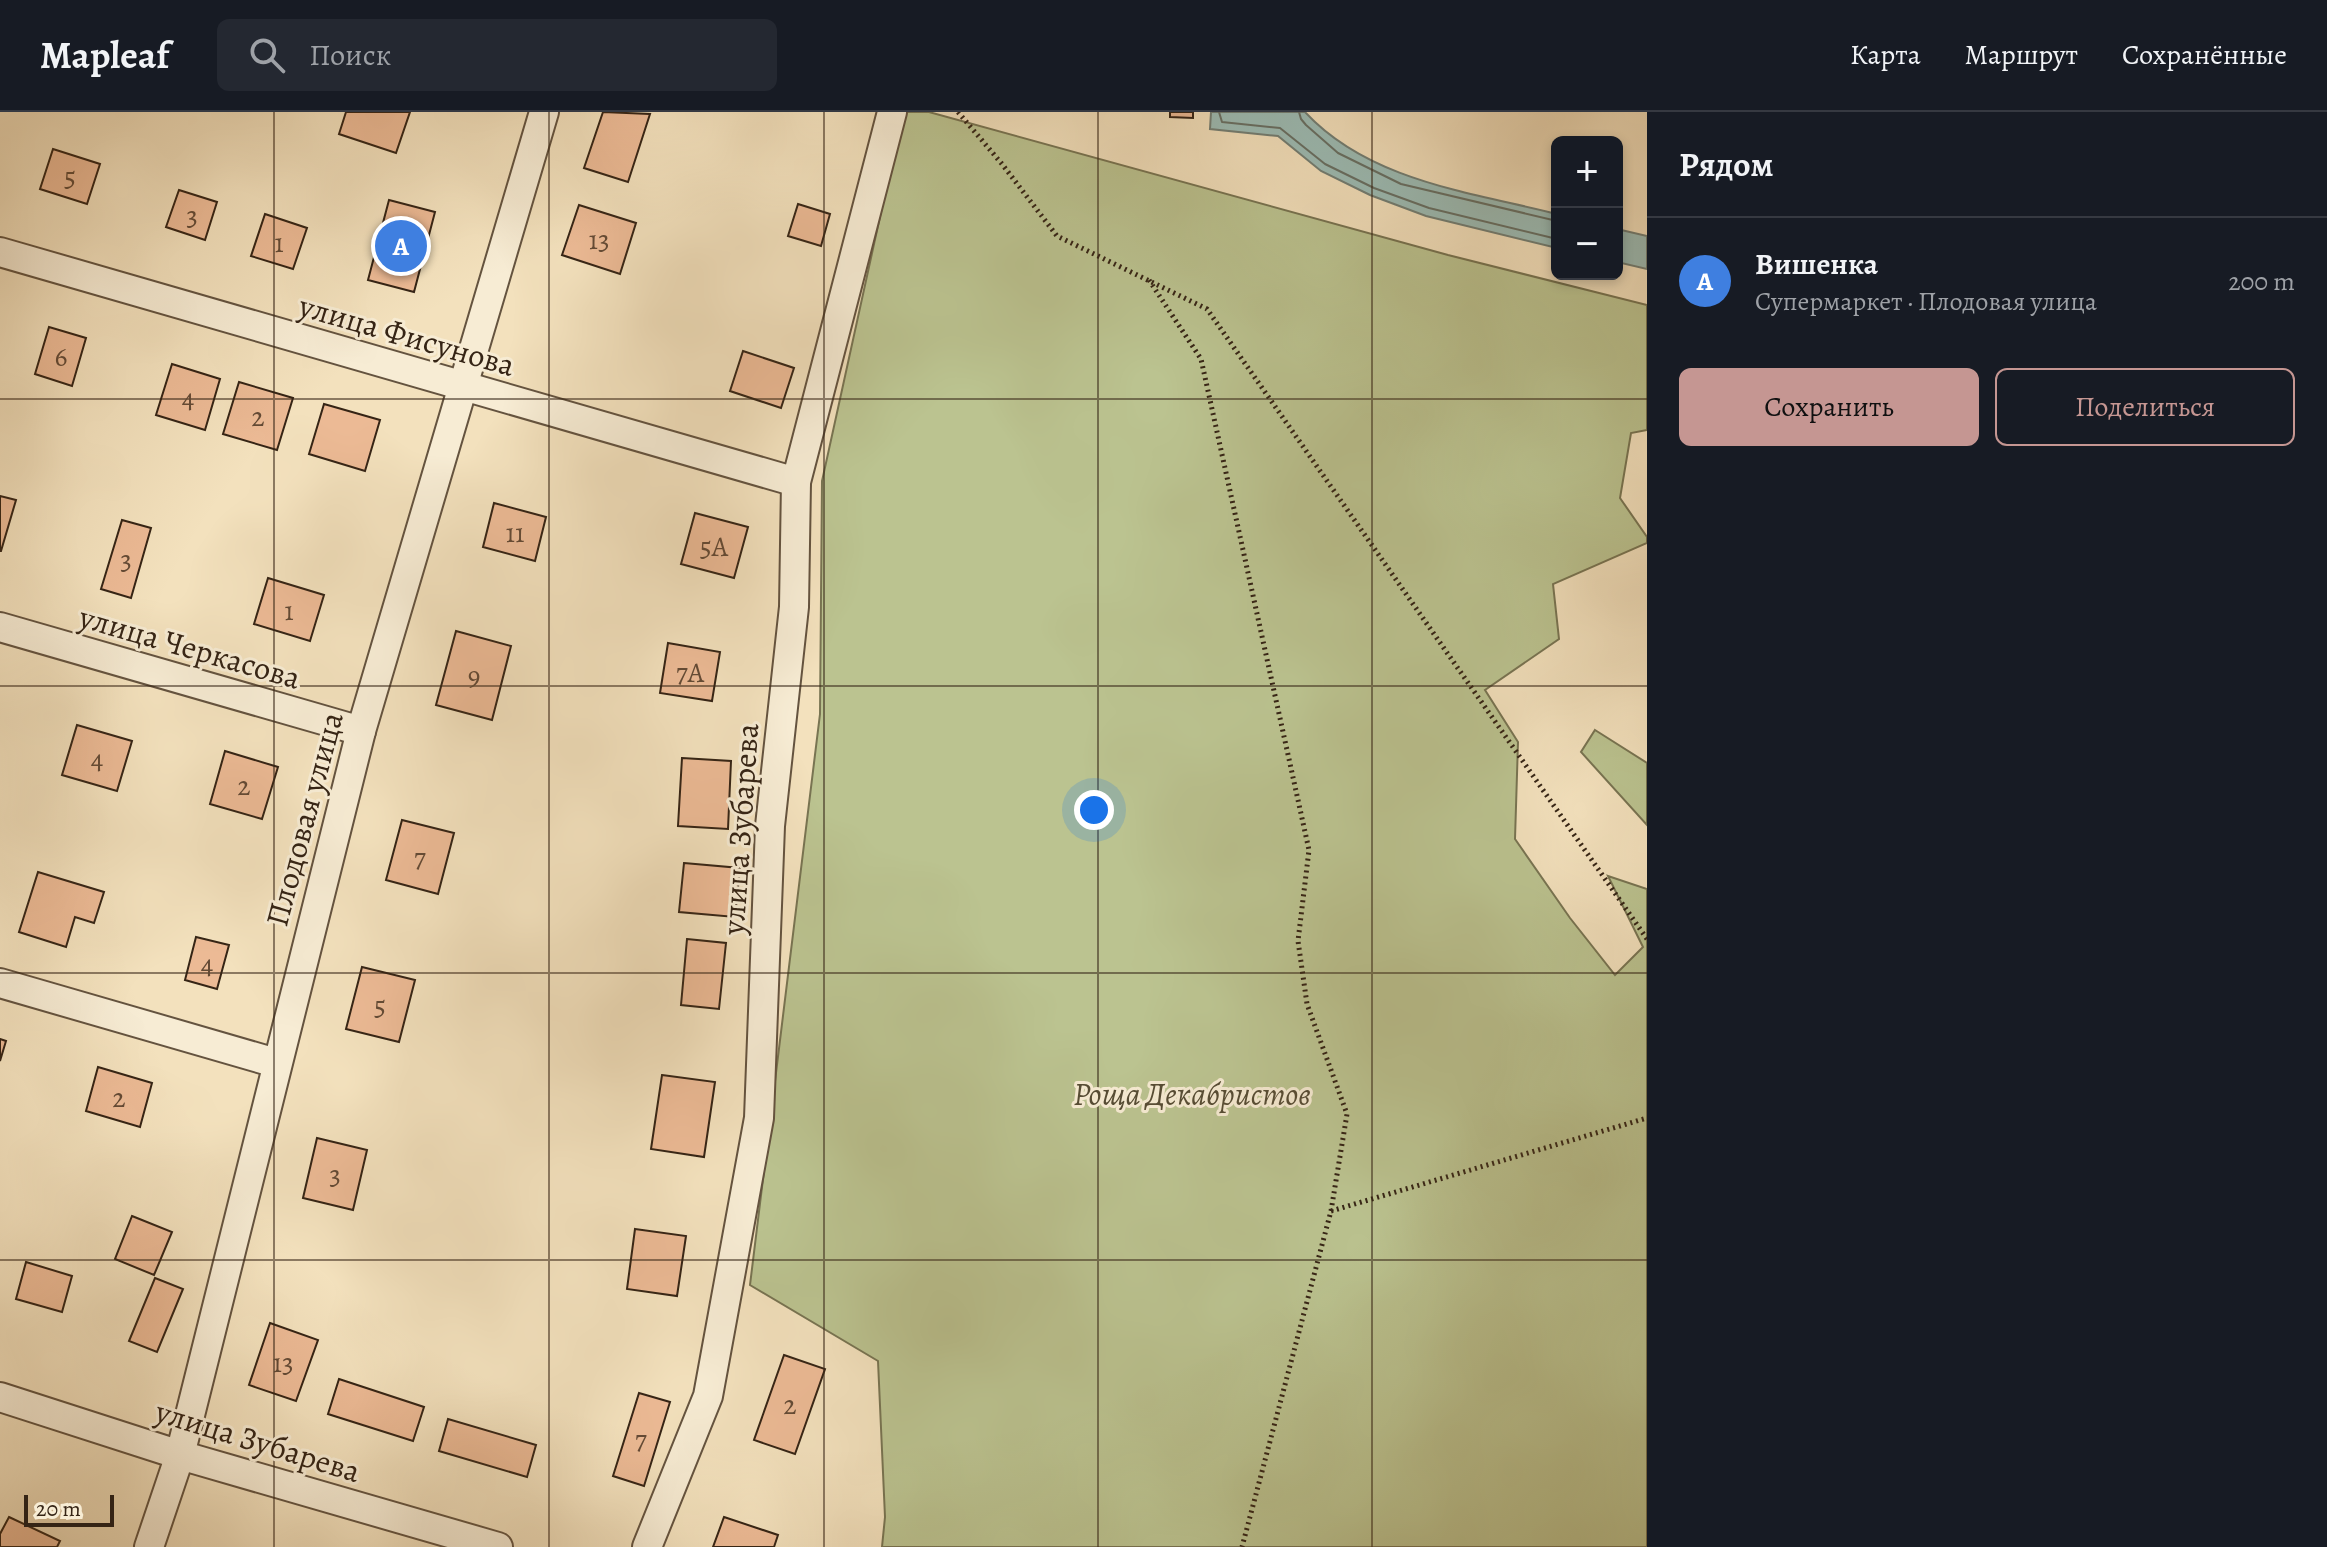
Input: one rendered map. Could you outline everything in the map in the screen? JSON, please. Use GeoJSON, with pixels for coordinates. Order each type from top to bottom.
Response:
{"type":"FeatureCollection","features":[{"type":"Feature","properties":{"kind":"street","name":"Плодовая улица"},"geometry":{"type":"LineString","coordinates":[[149,1547],[180,1455],[361,731],[544,112]]}},
{"type":"Feature","properties":{"kind":"street","name":"улица Зубарева"},"geometry":{"type":"LineString","coordinates":[[647,1547],[708,1396],[759,1118],[770,826],[794,607],[796,482],[892,112]]}},
{"type":"Feature","properties":{"kind":"street","name":"улица Фисунова"},"geometry":{"type":"LineString","coordinates":[[0,252],[796,482]]}},
{"type":"Feature","properties":{"kind":"street","name":"улица Черкасова"},"geometry":{"type":"LineString","coordinates":[[0,627],[361,731]]}},
{"type":"Feature","properties":{"kind":"street"},"geometry":{"type":"LineString","coordinates":[[0,983],[276,1063]]}},
{"type":"Feature","properties":{"kind":"street","name":"улица Зубарева"},"geometry":{"type":"LineString","coordinates":[[0,1397],[180,1455],[498,1547]]}},
{"type":"Feature","properties":{"kind":"path"},"geometry":{"type":"LineString","coordinates":[[958,112],[1057,236],[1207,309],[1647,939]]}},
{"type":"Feature","properties":{"kind":"path"},"geometry":{"type":"LineString","coordinates":[[1149,280],[1201,359],[1309,850],[1298,941],[1307,1004],[1347,1114],[1331,1211],[1242,1547]]}},
{"type":"Feature","properties":{"kind":"path"},"geometry":{"type":"LineString","coordinates":[[1331,1211],[1647,1118]]}},
{"type":"Feature","properties":{"kind":"green space","name":"Роща Декабристов"},"geometry":{"type":"Polygon","coordinates":[[[903,112],[929,112],[1448,255],[1647,305],[1647,430],[1631,433],[1620,498],[1647,537],[1647,543],[1553,584],[1559,639],[1485,690],[1518,742],[1515,839],[1570,918],[1615,975],[1643,947],[1608,876],[1647,889],[1647,1547],[882,1547],[885,1517],[878,1361],[750,1285],[820,714],[822,481],[903,112]]]}},
{"type":"Feature","properties":{"kind":"green space"},"geometry":{"type":"Polygon","coordinates":[[[1595,730],[1647,763],[1647,825],[1581,752],[1595,730]]]}},
{"type":"Feature","properties":{"kind":"water"},"geometry":{"type":"Polygon","coordinates":[[[1211,112],[1305,112],[1359,154],[1390,169],[1422,181],[1551,213],[1551,247],[1426,216],[1370,195],[1321,171],[1278,136],[1210,129],[1211,112]]]}},
{"type":"Feature","properties":{"kind":"water"},"geometry":{"type":"Polygon","coordinates":[[[1623,230],[1647,236],[1647,269],[1623,263],[1623,230]]]}},
{"type":"Feature","properties":{"kind":"building"},"geometry":{"type":"Polygon","coordinates":[[[346,112],[410,112],[396,153],[339,134],[346,112]]]}},
{"type":"Feature","properties":{"kind":"building"},"geometry":{"type":"Polygon","coordinates":[[[603,112],[650,114],[628,182],[584,168],[603,112]]]}},
{"type":"Feature","properties":{"kind":"building"},"geometry":{"type":"Polygon","coordinates":[[[1170,112],[1193,112],[1193,118],[1170,117],[1170,112]]]}},
{"type":"Feature","properties":{"kind":"building"},"geometry":{"type":"Polygon","coordinates":[[[53,149],[100,164],[87,204],[40,189],[53,149]]]}},
{"type":"Feature","properties":{"kind":"building"},"geometry":{"type":"Polygon","coordinates":[[[179,190],[217,202],[205,240],[166,227],[179,190]]]}},
{"type":"Feature","properties":{"kind":"building"},"geometry":{"type":"Polygon","coordinates":[[[389,200],[435,212],[414,292],[368,280],[389,200]]]}},
{"type":"Feature","properties":{"kind":"building"},"geometry":{"type":"Polygon","coordinates":[[[798,204],[830,214],[821,246],[788,236],[798,204]]]}},
{"type":"Feature","properties":{"kind":"building"},"geometry":{"type":"Polygon","coordinates":[[[579,205],[636,223],[620,274],[562,255],[579,205]]]}},
{"type":"Feature","properties":{"kind":"building"},"geometry":{"type":"Polygon","coordinates":[[[265,214],[307,228],[293,269],[251,256],[265,214]]]}},
{"type":"Feature","properties":{"kind":"building"},"geometry":{"type":"Polygon","coordinates":[[[49,327],[86,338],[72,386],[35,374],[49,327]]]}},
{"type":"Feature","properties":{"kind":"building"},"geometry":{"type":"Polygon","coordinates":[[[743,351],[794,368],[781,408],[730,391],[743,351]]]}},
{"type":"Feature","properties":{"kind":"building"},"geometry":{"type":"Polygon","coordinates":[[[172,364],[220,379],[205,430],[156,415],[172,364]]]}},
{"type":"Feature","properties":{"kind":"building"},"geometry":{"type":"Polygon","coordinates":[[[239,382],[293,398],[277,450],[223,434],[239,382]]]}},
{"type":"Feature","properties":{"kind":"building"},"geometry":{"type":"Polygon","coordinates":[[[324,404],[380,420],[365,471],[309,454],[324,404]]]}},
{"type":"Feature","properties":{"kind":"building"},"geometry":{"type":"Polygon","coordinates":[[[0,496],[16,500],[1,551],[0,551],[0,496]]]}},
{"type":"Feature","properties":{"kind":"building"},"geometry":{"type":"Polygon","coordinates":[[[494,503],[546,517],[535,561],[483,547],[494,503]]]}},
{"type":"Feature","properties":{"kind":"building"},"geometry":{"type":"Polygon","coordinates":[[[695,513],[748,527],[734,578],[681,564],[695,513]]]}},
{"type":"Feature","properties":{"kind":"building"},"geometry":{"type":"Polygon","coordinates":[[[122,520],[151,528],[131,598],[101,589],[122,520]]]}},
{"type":"Feature","properties":{"kind":"building"},"geometry":{"type":"Polygon","coordinates":[[[268,578],[324,595],[310,641],[254,624],[268,578]]]}},
{"type":"Feature","properties":{"kind":"building"},"geometry":{"type":"Polygon","coordinates":[[[456,631],[511,646],[492,720],[436,705],[456,631]]]}},
{"type":"Feature","properties":{"kind":"building"},"geometry":{"type":"Polygon","coordinates":[[[668,643],[720,652],[712,701],[660,693],[668,643]]]}},
{"type":"Feature","properties":{"kind":"building"},"geometry":{"type":"Polygon","coordinates":[[[77,725],[132,741],[117,791],[62,775],[77,725]]]}},
{"type":"Feature","properties":{"kind":"building"},"geometry":{"type":"Polygon","coordinates":[[[225,751],[278,767],[262,819],[210,804],[225,751]]]}},
{"type":"Feature","properties":{"kind":"building"},"geometry":{"type":"Polygon","coordinates":[[[682,758],[731,761],[728,829],[678,826],[682,758]]]}},
{"type":"Feature","properties":{"kind":"building"},"geometry":{"type":"Polygon","coordinates":[[[402,820],[454,833],[438,894],[386,880],[402,820]]]}},
{"type":"Feature","properties":{"kind":"building"},"geometry":{"type":"Polygon","coordinates":[[[684,863],[740,868],[735,917],[679,912],[684,863]]]}},
{"type":"Feature","properties":{"kind":"building"},"geometry":{"type":"Polygon","coordinates":[[[38,872],[104,892],[94,923],[75,917],[66,947],[19,932],[38,872]]]}},
{"type":"Feature","properties":{"kind":"building"},"geometry":{"type":"Polygon","coordinates":[[[196,937],[229,945],[217,989],[185,980],[196,937]]]}},
{"type":"Feature","properties":{"kind":"building"},"geometry":{"type":"Polygon","coordinates":[[[687,939],[726,943],[719,1009],[681,1005],[687,939]]]}},
{"type":"Feature","properties":{"kind":"building"},"geometry":{"type":"Polygon","coordinates":[[[362,967],[415,980],[399,1042],[346,1029],[362,967]]]}},
{"type":"Feature","properties":{"kind":"building"},"geometry":{"type":"Polygon","coordinates":[[[0,1039],[6,1041],[0,1061],[0,1039]]]}},
{"type":"Feature","properties":{"kind":"building"},"geometry":{"type":"Polygon","coordinates":[[[98,1067],[152,1083],[140,1127],[86,1111],[98,1067]]]}},
{"type":"Feature","properties":{"kind":"building"},"geometry":{"type":"Polygon","coordinates":[[[662,1075],[715,1082],[704,1157],[651,1149],[662,1075]]]}},
{"type":"Feature","properties":{"kind":"building"},"geometry":{"type":"Polygon","coordinates":[[[317,1138],[367,1150],[353,1210],[303,1198],[317,1138]]]}},
{"type":"Feature","properties":{"kind":"building"},"geometry":{"type":"Polygon","coordinates":[[[132,1216],[172,1232],[154,1275],[115,1259],[132,1216]]]}},
{"type":"Feature","properties":{"kind":"building"},"geometry":{"type":"Polygon","coordinates":[[[635,1229],[686,1236],[677,1296],[627,1289],[635,1229]]]}},
{"type":"Feature","properties":{"kind":"building"},"geometry":{"type":"Polygon","coordinates":[[[26,1262],[72,1276],[62,1312],[16,1299],[26,1262]]]}},
{"type":"Feature","properties":{"kind":"building"},"geometry":{"type":"Polygon","coordinates":[[[155,1278],[183,1289],[157,1352],[129,1341],[155,1278]]]}},
{"type":"Feature","properties":{"kind":"building"},"geometry":{"type":"Polygon","coordinates":[[[270,1323],[318,1340],[296,1401],[249,1385],[270,1323]]]}},
{"type":"Feature","properties":{"kind":"building"},"geometry":{"type":"Polygon","coordinates":[[[784,1355],[825,1369],[795,1454],[754,1440],[784,1355]]]}},
{"type":"Feature","properties":{"kind":"building"},"geometry":{"type":"Polygon","coordinates":[[[339,1379],[424,1407],[413,1441],[328,1414],[339,1379]]]}},
{"type":"Feature","properties":{"kind":"building"},"geometry":{"type":"Polygon","coordinates":[[[639,1393],[670,1402],[644,1486],[613,1476],[639,1393]]]}},
{"type":"Feature","properties":{"kind":"building"},"geometry":{"type":"Polygon","coordinates":[[[448,1419],[536,1445],[527,1477],[439,1451],[448,1419]]]}},
{"type":"Feature","properties":{"kind":"building"},"geometry":{"type":"Polygon","coordinates":[[[9,1517],[60,1541],[57,1547],[0,1547],[0,1534],[9,1517]]]}},
{"type":"Feature","properties":{"kind":"building"},"geometry":{"type":"Polygon","coordinates":[[[724,1517],[778,1535],[774,1547],[713,1547],[724,1517]]]}},
{"type":"Feature","properties":{"kind":"place","name":"Вишенка"},"geometry":{"type":"Point","coordinates":[401,246]}}]}
